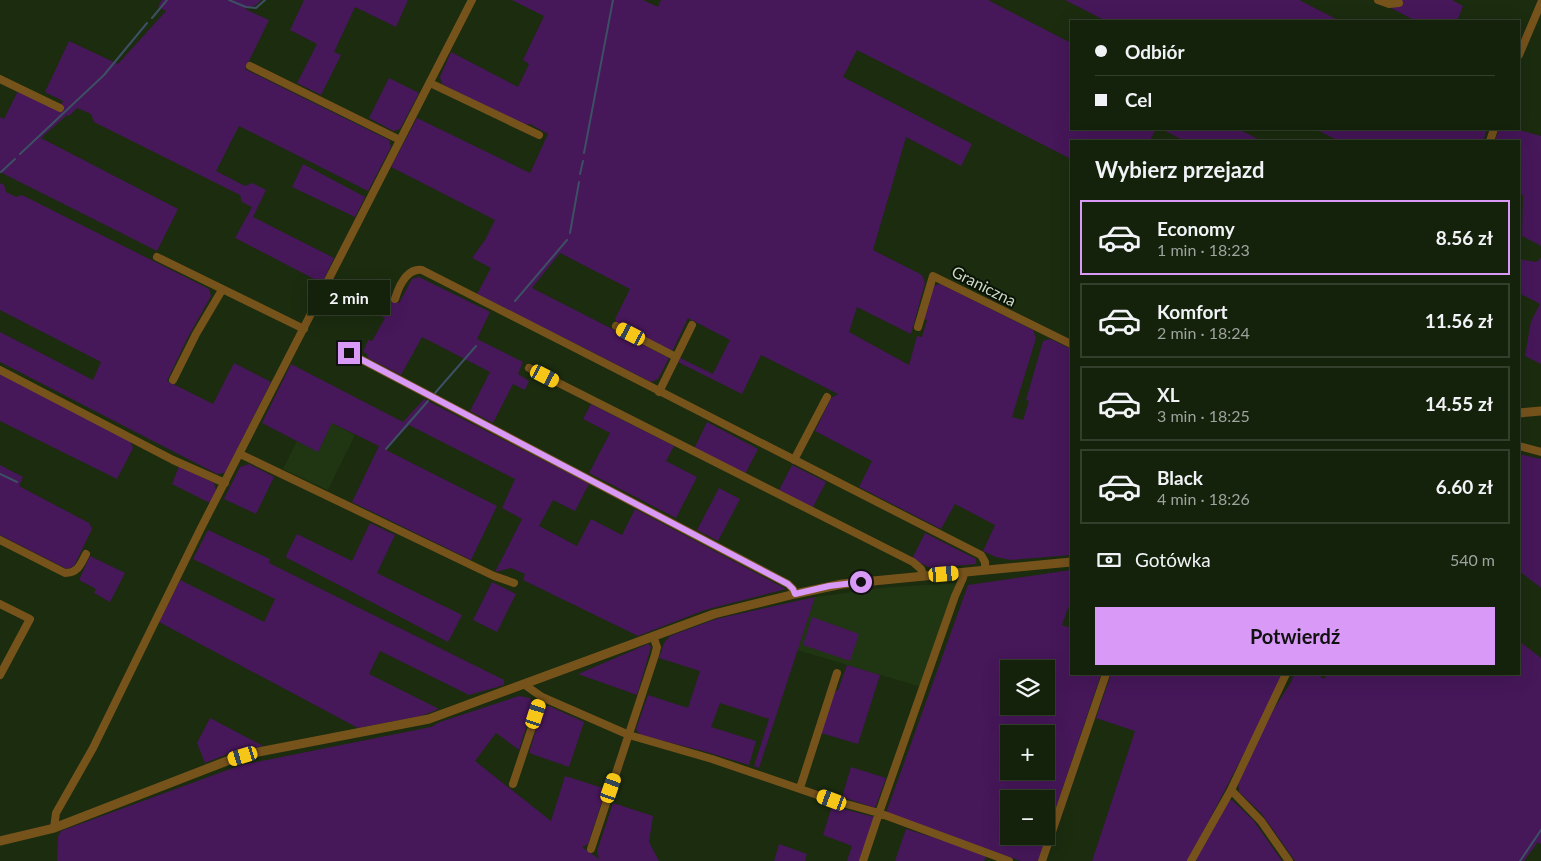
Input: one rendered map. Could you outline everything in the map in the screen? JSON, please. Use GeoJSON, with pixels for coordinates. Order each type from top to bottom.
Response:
{"type":"FeatureCollection","features":[{"type":"Feature","properties":{"kind":"street"},"geometry":{"type":"LineString","coordinates":[[54,828],[56,813],[93,748],[225,483],[472,0]]}},
{"type":"Feature","properties":{"kind":"street"},"geometry":{"type":"LineString","coordinates":[[1378,0],[1389,4],[1399,3]]}},
{"type":"Feature","properties":{"kind":"street"},"geometry":{"type":"LineString","coordinates":[[1520,53],[1541,3]]}},
{"type":"Feature","properties":{"kind":"street"},"geometry":{"type":"LineString","coordinates":[[250,66],[400,140]]}},
{"type":"Feature","properties":{"kind":"street"},"geometry":{"type":"LineString","coordinates":[[0,79],[60,108]]}},
{"type":"Feature","properties":{"kind":"street"},"geometry":{"type":"LineString","coordinates":[[430,83],[539,135]]}},
{"type":"Feature","properties":{"kind":"street"},"geometry":{"type":"LineString","coordinates":[[157,257],[304,329]]}},
{"type":"Feature","properties":{"kind":"street"},"geometry":{"type":"LineString","coordinates":[[395,299],[405,279],[411,272],[419,269],[422,270],[981,555],[985,562],[984,570]]}},
{"type":"Feature","properties":{"kind":"street","name":"Graniczna"},"geometry":{"type":"LineString","coordinates":[[918,328],[933,276],[1070,344]]}},
{"type":"Feature","properties":{"kind":"street"},"geometry":{"type":"LineString","coordinates":[[173,380],[196,334],[222,290]]}},
{"type":"Feature","properties":{"kind":"street"},"geometry":{"type":"LineString","coordinates":[[659,392],[692,325]]}},
{"type":"Feature","properties":{"kind":"street"},"geometry":{"type":"LineString","coordinates":[[616,326],[676,357]]}},
{"type":"Feature","properties":{"kind":"street"},"geometry":{"type":"LineString","coordinates":[[349,353],[788,584],[795,594]]}},
{"type":"Feature","properties":{"kind":"street"},"geometry":{"type":"LineString","coordinates":[[529,368],[912,562],[922,569],[924,576]]}},
{"type":"Feature","properties":{"kind":"street"},"geometry":{"type":"LineString","coordinates":[[0,370],[174,460],[225,483]]}},
{"type":"Feature","properties":{"kind":"street"},"geometry":{"type":"LineString","coordinates":[[794,460],[827,397]]}},
{"type":"Feature","properties":{"kind":"street"},"geometry":{"type":"LineString","coordinates":[[1520,413],[1541,411]]}},
{"type":"Feature","properties":{"kind":"street"},"geometry":{"type":"LineString","coordinates":[[1520,446],[1541,452]]}},
{"type":"Feature","properties":{"kind":"street"},"geometry":{"type":"LineString","coordinates":[[240,454],[494,576],[514,583]]}},
{"type":"Feature","properties":{"kind":"street"},"geometry":{"type":"LineString","coordinates":[[0,540],[65,573],[73,572],[77,569],[86,554]]}},
{"type":"Feature","properties":{"kind":"street"},"geometry":{"type":"LineString","coordinates":[[0,841],[54,828],[246,755],[429,719],[714,614],[842,584],[1070,562]]}},
{"type":"Feature","properties":{"kind":"street"},"geometry":{"type":"LineString","coordinates":[[863,861],[964,572]]}},
{"type":"Feature","properties":{"kind":"street"},"geometry":{"type":"LineString","coordinates":[[0,604],[30,619],[0,675]]}},
{"type":"Feature","properties":{"kind":"street"},"geometry":{"type":"LineString","coordinates":[[591,849],[655,655],[657,647],[653,636]]}},
{"type":"Feature","properties":{"kind":"street"},"geometry":{"type":"LineString","coordinates":[[800,788],[837,673]]}},
{"type":"Feature","properties":{"kind":"street"},"geometry":{"type":"LineString","coordinates":[[1042,861],[1106,675]]}},
{"type":"Feature","properties":{"kind":"street"},"geometry":{"type":"LineString","coordinates":[[1191,861],[1231,790],[1286,675]]}},
{"type":"Feature","properties":{"kind":"street"},"geometry":{"type":"LineString","coordinates":[[525,685],[542,697],[629,735],[687,751],[879,813],[1010,861]]}},
{"type":"Feature","properties":{"kind":"street"},"geometry":{"type":"LineString","coordinates":[[513,784],[542,697]]}},
{"type":"Feature","properties":{"kind":"street"},"geometry":{"type":"LineString","coordinates":[[1231,790],[1261,820],[1289,861]]}},
{"type":"Feature","properties":{"kind":"shaded area"},"geometry":{"type":"Polygon","coordinates":[[[162,0],[261,0],[256,5],[245,9],[269,20],[245,69],[389,140],[391,147],[368,191],[239,126],[216,171],[245,186],[252,183],[266,190],[253,217],[334,258],[322,283],[235,238],[252,207],[242,202],[240,195],[94,122],[91,114],[77,108],[41,138],[178,209],[157,251],[0,172],[0,117],[4,119],[18,91],[60,106],[63,101],[45,92],[69,41],[118,64],[166,11],[158,6],[162,0]]]}},
{"type":"Feature","properties":{"kind":"shaded area"},"geometry":{"type":"Polygon","coordinates":[[[304,0],[408,0],[396,27],[355,7],[334,52],[341,55],[321,95],[297,83],[317,44],[290,30],[304,0]]]}},
{"type":"Feature","properties":{"kind":"shaded area"},"geometry":{"type":"Polygon","coordinates":[[[512,0],[643,0],[658,7],[661,0],[988,0],[1070,42],[1070,130],[1155,130],[1150,140],[1070,140],[1070,158],[857,50],[843,77],[972,144],[961,166],[906,137],[873,250],[922,275],[925,283],[911,334],[857,307],[849,332],[909,365],[917,336],[922,337],[927,320],[924,319],[933,286],[940,284],[1033,330],[1036,338],[1012,417],[1023,420],[1029,401],[1026,400],[1043,341],[1050,339],[1070,349],[1070,555],[1011,560],[996,557],[983,551],[995,525],[955,504],[941,529],[859,487],[872,461],[815,431],[831,398],[838,394],[761,355],[742,394],[678,362],[680,358],[713,374],[730,340],[688,318],[673,350],[669,350],[617,324],[615,319],[630,289],[560,253],[532,288],[669,358],[658,379],[651,382],[477,294],[491,268],[472,258],[485,240],[495,220],[391,167],[417,118],[530,173],[548,134],[530,124],[523,125],[442,84],[440,77],[451,52],[518,87],[529,64],[523,60],[544,16],[512,0]]]}},
{"type":"Feature","properties":{"kind":"shaded area"},"geometry":{"type":"Polygon","coordinates":[[[1065,0],[1299,0],[1338,20],[1104,20],[1065,0]]]}},
{"type":"Feature","properties":{"kind":"shaded area"},"geometry":{"type":"Polygon","coordinates":[[[1392,0],[1452,0],[1463,6],[1457,20],[1414,20],[1389,7],[1392,0]]]}},
{"type":"Feature","properties":{"kind":"shaded area"},"geometry":{"type":"Polygon","coordinates":[[[389,78],[419,93],[400,129],[393,131],[369,118],[389,78]]]}},
{"type":"Feature","properties":{"kind":"shaded area"},"geometry":{"type":"Polygon","coordinates":[[[1163,130],[1240,130],[1260,140],[1183,140],[1163,130]]]}},
{"type":"Feature","properties":{"kind":"shaded area"},"geometry":{"type":"Polygon","coordinates":[[[1317,130],[1487,130],[1483,140],[1337,140],[1317,130]]]}},
{"type":"Feature","properties":{"kind":"shaded area"},"geometry":{"type":"Polygon","coordinates":[[[1499,130],[1520,130],[1541,136],[1541,246],[1522,236],[1523,196],[1520,192],[1520,140],[1495,140],[1499,130]]]}},
{"type":"Feature","properties":{"kind":"shaded area"},"geometry":{"type":"Polygon","coordinates":[[[303,164],[365,197],[355,217],[292,187],[303,164]]]}},
{"type":"Feature","properties":{"kind":"shaded area"},"geometry":{"type":"Polygon","coordinates":[[[0,183],[4,185],[6,192],[16,197],[22,195],[209,289],[211,296],[187,339],[167,381],[213,404],[234,363],[271,382],[225,473],[217,474],[0,362],[0,332],[93,380],[101,362],[0,310],[0,183]]]}},
{"type":"Feature","properties":{"kind":"shaded area"},"geometry":{"type":"Polygon","coordinates":[[[1541,258],[1541,364],[1525,356],[1531,321],[1540,304],[1520,294],[1520,259],[1536,262],[1541,258]]]}},
{"type":"Feature","properties":{"kind":"shaded area"},"geometry":{"type":"Polygon","coordinates":[[[419,277],[490,312],[477,339],[523,362],[518,374],[529,381],[525,390],[513,384],[493,423],[470,411],[490,372],[422,337],[401,375],[368,358],[367,354],[363,352],[368,340],[372,341],[385,318],[381,316],[390,299],[399,303],[412,279],[419,277]]]}},
{"type":"Feature","properties":{"kind":"shaded area"},"geometry":{"type":"Polygon","coordinates":[[[291,364],[403,422],[424,399],[589,484],[575,511],[553,500],[539,526],[577,546],[591,519],[622,535],[635,509],[786,589],[705,610],[638,636],[523,580],[525,574],[511,568],[495,572],[522,519],[502,508],[515,479],[409,425],[386,450],[497,506],[471,560],[352,502],[379,446],[332,423],[318,452],[262,423],[291,364]]]}},
{"type":"Feature","properties":{"kind":"shaded area"},"geometry":{"type":"Polygon","coordinates":[[[0,374],[130,441],[133,448],[117,479],[0,421],[0,374]]]}},
{"type":"Feature","properties":{"kind":"shaded area"},"geometry":{"type":"Polygon","coordinates":[[[591,404],[674,446],[666,461],[697,477],[676,518],[589,473],[610,433],[583,419],[591,404]]]}},
{"type":"Feature","properties":{"kind":"shaded area"},"geometry":{"type":"Polygon","coordinates":[[[707,422],[758,449],[745,474],[694,449],[707,422]]]}},
{"type":"Feature","properties":{"kind":"shaded area"},"geometry":{"type":"Polygon","coordinates":[[[332,423],[355,435],[328,490],[283,469],[297,441],[318,451],[332,423]]]}},
{"type":"Feature","properties":{"kind":"shaded area"},"geometry":{"type":"Polygon","coordinates":[[[1520,454],[1541,459],[1541,588],[1520,572],[1520,454]]]}},
{"type":"Feature","properties":{"kind":"shaded area"},"geometry":{"type":"Polygon","coordinates":[[[249,464],[274,477],[256,514],[224,499],[240,467],[249,464]]]}},
{"type":"Feature","properties":{"kind":"shaded area"},"geometry":{"type":"Polygon","coordinates":[[[0,465],[23,477],[19,486],[89,523],[92,529],[74,566],[67,569],[0,535],[0,465]]]}},
{"type":"Feature","properties":{"kind":"shaded area"},"geometry":{"type":"Polygon","coordinates":[[[792,465],[826,482],[812,509],[778,492],[792,465]]]}},
{"type":"Feature","properties":{"kind":"shaded area"},"geometry":{"type":"Polygon","coordinates":[[[179,466],[214,483],[216,490],[210,503],[172,484],[179,466]]]}},
{"type":"Feature","properties":{"kind":"shaded area"},"geometry":{"type":"Polygon","coordinates":[[[719,488],[740,499],[718,541],[697,530],[719,488]]]}},
{"type":"Feature","properties":{"kind":"shaded area"},"geometry":{"type":"Polygon","coordinates":[[[370,523],[395,535],[377,573],[462,615],[448,642],[286,556],[297,534],[352,561],[370,523]]]}},
{"type":"Feature","properties":{"kind":"shaded area"},"geometry":{"type":"Polygon","coordinates":[[[208,530],[270,559],[269,563],[504,680],[504,685],[469,695],[380,651],[369,674],[439,709],[421,716],[358,728],[159,622],[180,580],[264,622],[275,599],[193,559],[208,530]]]}},
{"type":"Feature","properties":{"kind":"shaded area"},"geometry":{"type":"Polygon","coordinates":[[[925,533],[976,559],[976,564],[931,568],[912,559],[925,533]]]}},
{"type":"Feature","properties":{"kind":"shaded area"},"geometry":{"type":"Polygon","coordinates":[[[90,556],[125,573],[110,602],[94,593],[96,589],[79,580],[90,556]]]}},
{"type":"Feature","properties":{"kind":"shaded area"},"geometry":{"type":"Polygon","coordinates":[[[1070,570],[1070,603],[1062,625],[1070,628],[1070,675],[1101,675],[1055,811],[1055,790],[1000,790],[1000,845],[1043,845],[1038,861],[1021,861],[886,813],[968,585],[1070,570]]]}},
{"type":"Feature","properties":{"kind":"shaded area"},"geometry":{"type":"Polygon","coordinates":[[[492,582],[516,594],[497,632],[473,620],[492,582]]]}},
{"type":"Feature","properties":{"kind":"shaded area"},"geometry":{"type":"Polygon","coordinates":[[[956,583],[921,687],[797,650],[815,597],[891,587],[956,583]]]}},
{"type":"Feature","properties":{"kind":"shaded area"},"geometry":{"type":"Polygon","coordinates":[[[815,597],[759,768],[754,766],[769,719],[720,703],[711,727],[756,741],[749,765],[640,735],[636,729],[648,695],[688,708],[700,671],[659,658],[664,643],[670,636],[716,619],[815,597]]]}},
{"type":"Feature","properties":{"kind":"shaded area"},"geometry":{"type":"Polygon","coordinates":[[[812,617],[859,634],[850,661],[803,645],[812,617]]]}},
{"type":"Feature","properties":{"kind":"shaded area"},"geometry":{"type":"Polygon","coordinates":[[[1520,642],[1541,658],[1541,844],[1538,842],[1524,861],[1295,861],[1261,813],[1239,792],[1238,782],[1269,717],[1294,675],[1318,675],[1324,679],[1326,675],[1520,675],[1520,642]]]}},
{"type":"Feature","properties":{"kind":"shaded area"},"geometry":{"type":"Polygon","coordinates":[[[648,644],[651,647],[637,695],[578,674],[648,644]]]}},
{"type":"Feature","properties":{"kind":"shaded area"},"geometry":{"type":"Polygon","coordinates":[[[847,665],[880,675],[858,744],[821,733],[834,692],[838,690],[847,665]]]}},
{"type":"Feature","properties":{"kind":"shaded area"},"geometry":{"type":"Polygon","coordinates":[[[1111,675],[1283,675],[1188,861],[1092,861],[1135,731],[1096,718],[1111,675]]]}},
{"type":"Feature","properties":{"kind":"shaded area"},"geometry":{"type":"Polygon","coordinates":[[[519,696],[530,698],[533,705],[519,750],[496,733],[475,761],[551,821],[565,776],[606,789],[588,844],[582,847],[599,859],[597,851],[613,803],[653,816],[649,842],[659,861],[57,861],[58,837],[61,831],[241,765],[431,727],[440,722],[519,696]]]}},
{"type":"Feature","properties":{"kind":"shaded area"},"geometry":{"type":"Polygon","coordinates":[[[549,706],[584,722],[569,767],[529,753],[542,709],[549,706]]]}},
{"type":"Feature","properties":{"kind":"shaded area"},"geometry":{"type":"Polygon","coordinates":[[[210,718],[263,746],[238,750],[205,763],[197,743],[210,718]]]}},
{"type":"Feature","properties":{"kind":"shaded area"},"geometry":{"type":"Polygon","coordinates":[[[851,767],[886,778],[875,808],[842,797],[851,767]]]}},
{"type":"Feature","properties":{"kind":"shaded area"},"geometry":{"type":"Polygon","coordinates":[[[1232,800],[1253,820],[1282,861],[1198,861],[1194,858],[1226,801],[1232,800]]]}},
{"type":"Feature","properties":{"kind":"shaded area"},"geometry":{"type":"Polygon","coordinates":[[[832,806],[874,817],[860,861],[847,861],[852,846],[823,835],[832,806]]]}},
{"type":"Feature","properties":{"kind":"shaded area"},"geometry":{"type":"Polygon","coordinates":[[[906,829],[987,854],[984,861],[895,861],[906,829]]]}},
{"type":"Feature","properties":{"kind":"shaded area"},"geometry":{"type":"Polygon","coordinates":[[[779,844],[807,854],[805,861],[774,861],[779,844]]]}},
{"type":"Feature","properties":{"kind":"waterway"},"geometry":{"type":"LineString","coordinates":[[152,18],[167,0]]}},
{"type":"Feature","properties":{"kind":"waterway"},"geometry":{"type":"LineString","coordinates":[[229,0],[246,7],[256,8],[265,0]]}},
{"type":"Feature","properties":{"kind":"waterway"},"geometry":{"type":"LineString","coordinates":[[584,153],[613,0]]}},
{"type":"Feature","properties":{"kind":"waterway"},"geometry":{"type":"LineString","coordinates":[[20,154],[104,75],[147,23]]}},
{"type":"Feature","properties":{"kind":"waterway"},"geometry":{"type":"LineString","coordinates":[[1,172],[15,159]]}},
{"type":"Feature","properties":{"kind":"waterway"},"geometry":{"type":"LineString","coordinates":[[580,174],[583,161]]}},
{"type":"Feature","properties":{"kind":"waterway"},"geometry":{"type":"LineString","coordinates":[[570,233],[579,182]]}},
{"type":"Feature","properties":{"kind":"waterway"},"geometry":{"type":"LineString","coordinates":[[515,301],[567,240]]}},
{"type":"Feature","properties":{"kind":"waterway"},"geometry":{"type":"LineString","coordinates":[[435,393],[476,346]]}},
{"type":"Feature","properties":{"kind":"waterway"},"geometry":{"type":"LineString","coordinates":[[386,449],[428,401]]}},
{"type":"Feature","properties":{"kind":"waterway"},"geometry":{"type":"LineString","coordinates":[[0,474],[17,482]]}},
{"type":"Feature","properties":{"kind":"waterway"},"geometry":{"type":"LineString","coordinates":[[1520,861],[1541,830]]}},
{"type":"Feature","properties":{"kind":"route"},"geometry":{"type":"LineString","coordinates":[[349,353],[788,584],[795,594],[829,586],[861,582]]}}]}
